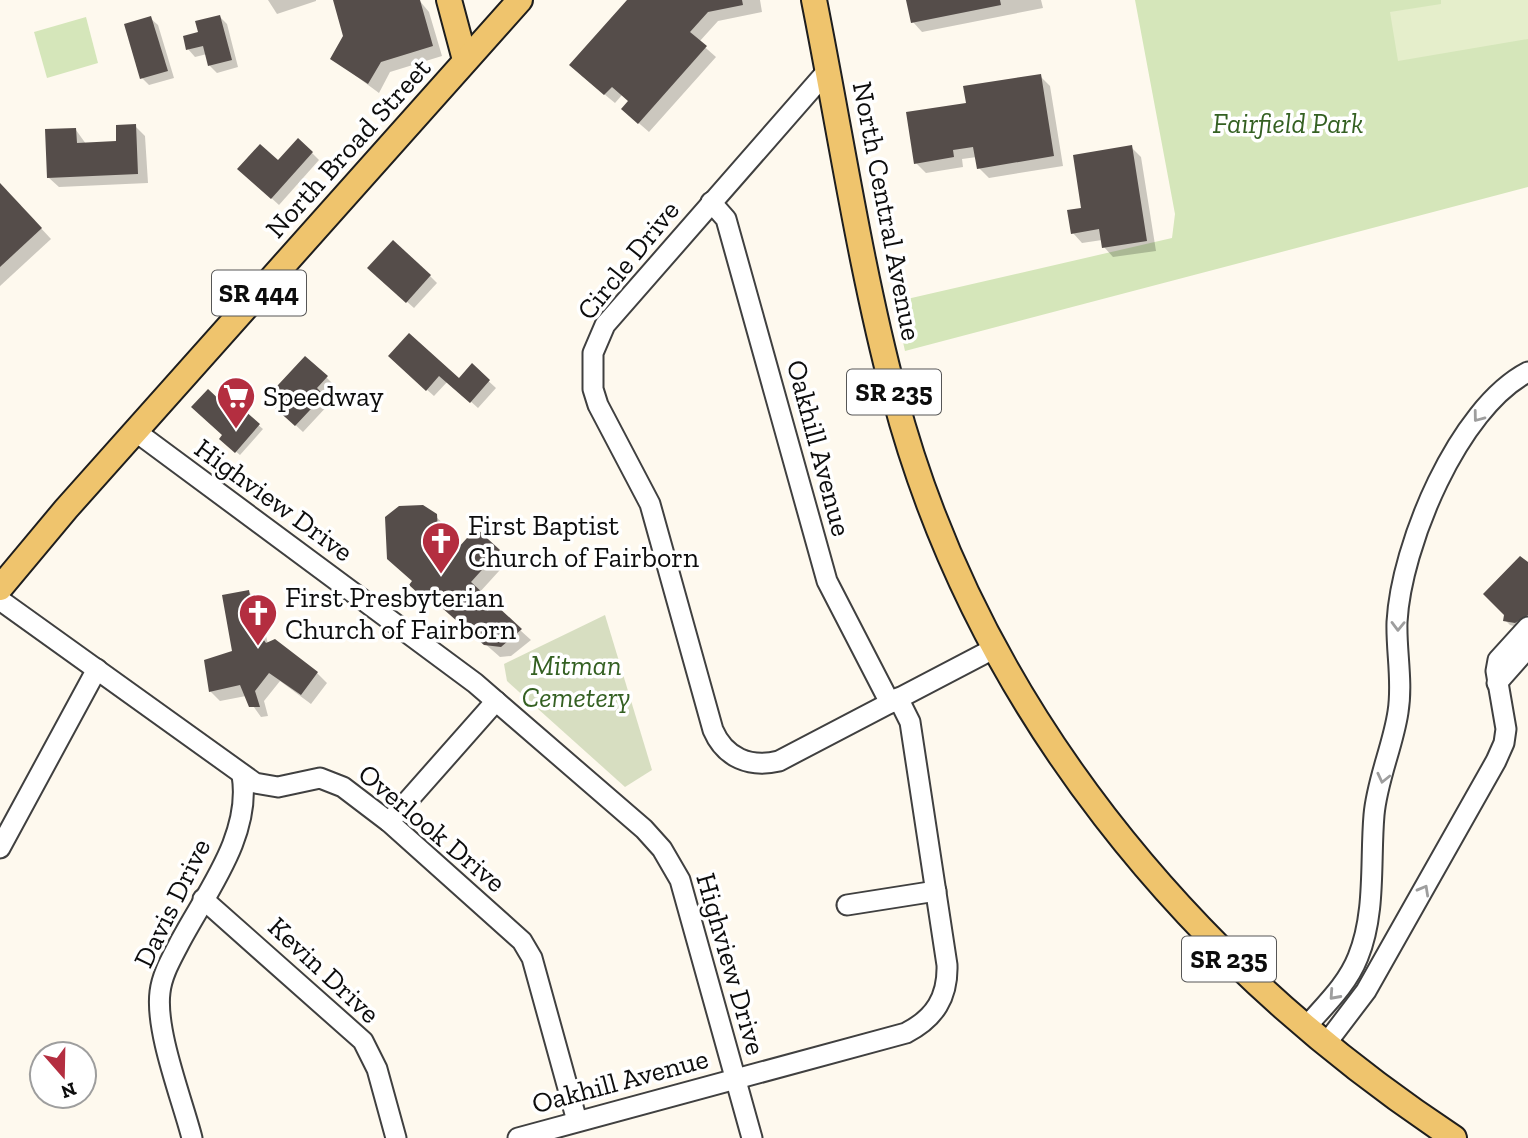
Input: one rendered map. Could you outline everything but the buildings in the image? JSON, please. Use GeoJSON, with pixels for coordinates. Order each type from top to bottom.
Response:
{"type":"FeatureCollection","features":[{"type":"Feature","properties":{"kind":"main road"},"geometry":{"type":"LineString","coordinates":[[449,0],[466,60]]}},
{"type":"Feature","properties":{"kind":"main road","name":"North Broad Street"},"geometry":{"type":"LineString","coordinates":[[0,588],[135,431],[520,0]]}},
{"type":"Feature","properties":{"kind":"main road","name":"North Central Avenue"},"geometry":{"type":"LineString","coordinates":[[814,0],[894,395],[946,542],[995,648],[1046,737],[1083,790],[1159,885],[1219,949],[1305,1028]]}},
{"type":"Feature","properties":{"kind":"main road","name":"SR 235"},"geometry":{"type":"LineString","coordinates":[[1305,1028],[1454,1138]]}},
{"type":"Feature","properties":{"kind":"street","name":"Circle Drive"},"geometry":{"type":"LineString","coordinates":[[828,70],[604,325],[593,354],[592,372],[598,405],[650,504],[713,730],[730,754],[752,764],[779,761],[995,648]]}},
{"type":"Feature","properties":{"kind":"street","name":"Oakhill Avenue"},"geometry":{"type":"LineString","coordinates":[[518,1138],[906,1032],[928,1019],[942,1000],[948,977],[910,722],[894,700],[827,582],[726,219],[712,202]]}},
{"type":"Feature","properties":{"kind":"street"},"geometry":{"type":"LineString","coordinates":[[1305,1028],[1348,980],[1362,944],[1369,912],[1374,812],[1398,711],[1397,622],[1402,582],[1422,514],[1480,413],[1517,378],[1528,372]]}},
{"type":"Feature","properties":{"kind":"street","name":"Highview Drive"},"geometry":{"type":"LineString","coordinates":[[135,431],[496,701],[644,829],[662,849],[680,880],[752,1138]]}},
{"type":"Feature","properties":{"kind":"street","name":"Overlook Drive"},"geometry":{"type":"LineString","coordinates":[[0,600],[255,783],[271,787],[310,778],[330,780],[389,822],[527,948],[577,1121]]}},
{"type":"Feature","properties":{"kind":"street"},"geometry":{"type":"LineString","coordinates":[[1325,1045],[1366,991],[1496,761],[1506,729],[1497,682],[1498,660],[1528,627]]}},
{"type":"Feature","properties":{"kind":"street"},"geometry":{"type":"LineString","coordinates":[[1497,682],[1528,648]]}},
{"type":"Feature","properties":{"kind":"street"},"geometry":{"type":"LineString","coordinates":[[0,848],[97,669]]}},
{"type":"Feature","properties":{"kind":"street"},"geometry":{"type":"LineString","coordinates":[[389,822],[496,701]]}},
{"type":"Feature","properties":{"kind":"street","name":"Davis Drive"},"geometry":{"type":"LineString","coordinates":[[192,1138],[161,1024],[159,1005],[167,967],[238,834],[245,800],[242,775]]}},
{"type":"Feature","properties":{"kind":"street"},"geometry":{"type":"LineString","coordinates":[[847,905],[936,891]]}},
{"type":"Feature","properties":{"kind":"street","name":"Kevin Drive"},"geometry":{"type":"LineString","coordinates":[[203,899],[363,1041],[377,1069],[396,1138]]}},
{"type":"Feature","properties":{"kind":"green space","name":"Fairfield Park"},"geometry":{"type":"Polygon","coordinates":[[[1135,0],[1528,0],[1528,187],[905,351],[894,302],[1172,238],[1175,214],[1135,0]]]}},
{"type":"Feature","properties":{"kind":"green space"},"geometry":{"type":"Polygon","coordinates":[[[1441,0],[1528,0],[1528,39],[1398,61],[1390,12],[1441,4],[1441,0]]]}},
{"type":"Feature","properties":{"kind":"green space"},"geometry":{"type":"Polygon","coordinates":[[[86,17],[98,63],[47,78],[34,32],[86,17]]]}},
{"type":"Feature","properties":{"kind":"green space","name":"Mitman Cemetery"},"geometry":{"type":"Polygon","coordinates":[[[605,615],[652,770],[625,787],[507,681],[504,664],[605,615]]]}},
{"type":"Feature","properties":{"kind":"place","name":"Speedway"},"geometry":{"type":"Point","coordinates":[236,430]}},
{"type":"Feature","properties":{"kind":"place","name":"First Baptist Church of Fairborn"},"geometry":{"type":"Point","coordinates":[441,575]}},
{"type":"Feature","properties":{"kind":"place","name":"First Presbyterian Church of Fairborn"},"geometry":{"type":"Point","coordinates":[258,647]}}]}
